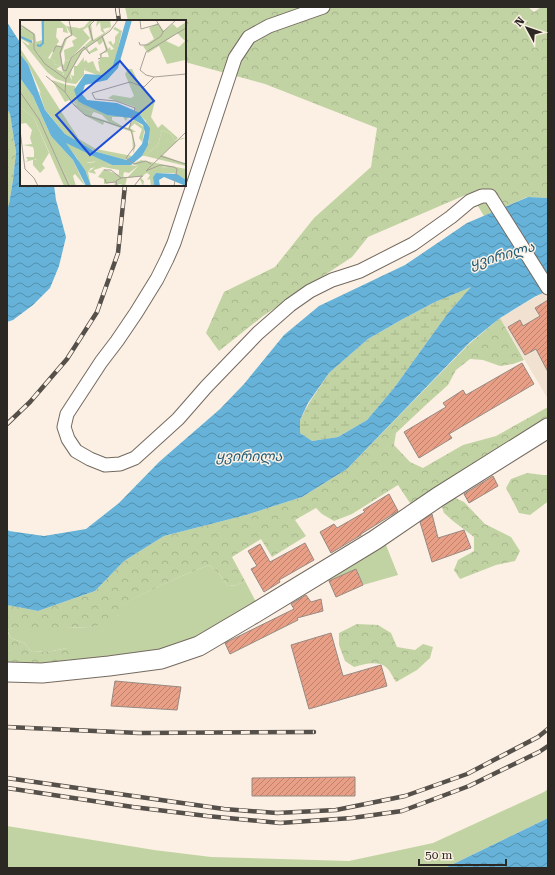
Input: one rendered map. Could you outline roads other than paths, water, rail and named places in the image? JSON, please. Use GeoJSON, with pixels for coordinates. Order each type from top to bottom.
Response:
{"type":"FeatureCollection","features":[{"type":"Feature","properties":{"kind":"street"},"geometry":{"type":"LineString","coordinates":[[322,7],[269,26],[249,37],[235,58],[167,259],[157,279],[136,313],[101,362],[67,414],[64,428],[68,439],[76,451],[105,465],[120,464],[134,458],[178,419],[206,387],[258,333],[290,305],[310,291],[332,280],[360,272],[413,244],[451,217],[470,201],[482,196],[490,196],[548,288]]}},
{"type":"Feature","properties":{"kind":"street"},"geometry":{"type":"LineString","coordinates":[[7,672],[42,673],[161,659],[199,646],[255,614],[375,540],[438,497],[548,428]]}},
{"type":"Feature","properties":{"kind":"water"},"geometry":{"type":"Polygon","coordinates":[[[7,22],[20,42],[20,186],[54,186],[56,200],[66,237],[59,266],[50,288],[33,305],[13,320],[7,322],[7,210],[13,180],[16,152],[10,114],[7,109],[7,22]]]}},
{"type":"Feature","properties":{"kind":"water","name":"ყვირილა"},"geometry":{"type":"Polygon","coordinates":[[[528,197],[548,198],[548,291],[536,296],[500,318],[469,343],[347,469],[302,497],[246,515],[164,536],[124,561],[95,591],[38,611],[7,605],[7,529],[9,531],[44,536],[86,529],[119,503],[159,462],[220,409],[244,384],[284,335],[319,306],[405,265],[467,223],[528,197]],[[471,287],[435,302],[368,339],[329,373],[308,403],[300,420],[300,433],[312,441],[338,437],[367,420],[394,388],[448,313],[471,287]]]}},
{"type":"Feature","properties":{"kind":"water"},"geometry":{"type":"Polygon","coordinates":[[[548,818],[548,868],[445,868],[544,820],[548,818]]]}},
{"type":"Feature","properties":{"kind":"railway"},"geometry":{"type":"LineString","coordinates":[[117,7],[119,20]]}},
{"type":"Feature","properties":{"kind":"railway"},"geometry":{"type":"LineString","coordinates":[[7,424],[30,402],[67,359],[97,312],[118,253],[125,186]]}},
{"type":"Feature","properties":{"kind":"railway"},"geometry":{"type":"LineString","coordinates":[[7,727],[139,733],[314,732]]}},
{"type":"Feature","properties":{"kind":"railway"},"geometry":{"type":"LineString","coordinates":[[7,778],[224,809],[277,813],[336,810],[405,796],[467,774],[538,737],[548,729]]}},
{"type":"Feature","properties":{"kind":"railway"},"geometry":{"type":"LineString","coordinates":[[7,788],[133,807],[280,823],[352,818],[402,811],[469,786],[539,752],[548,746]]}}]}
